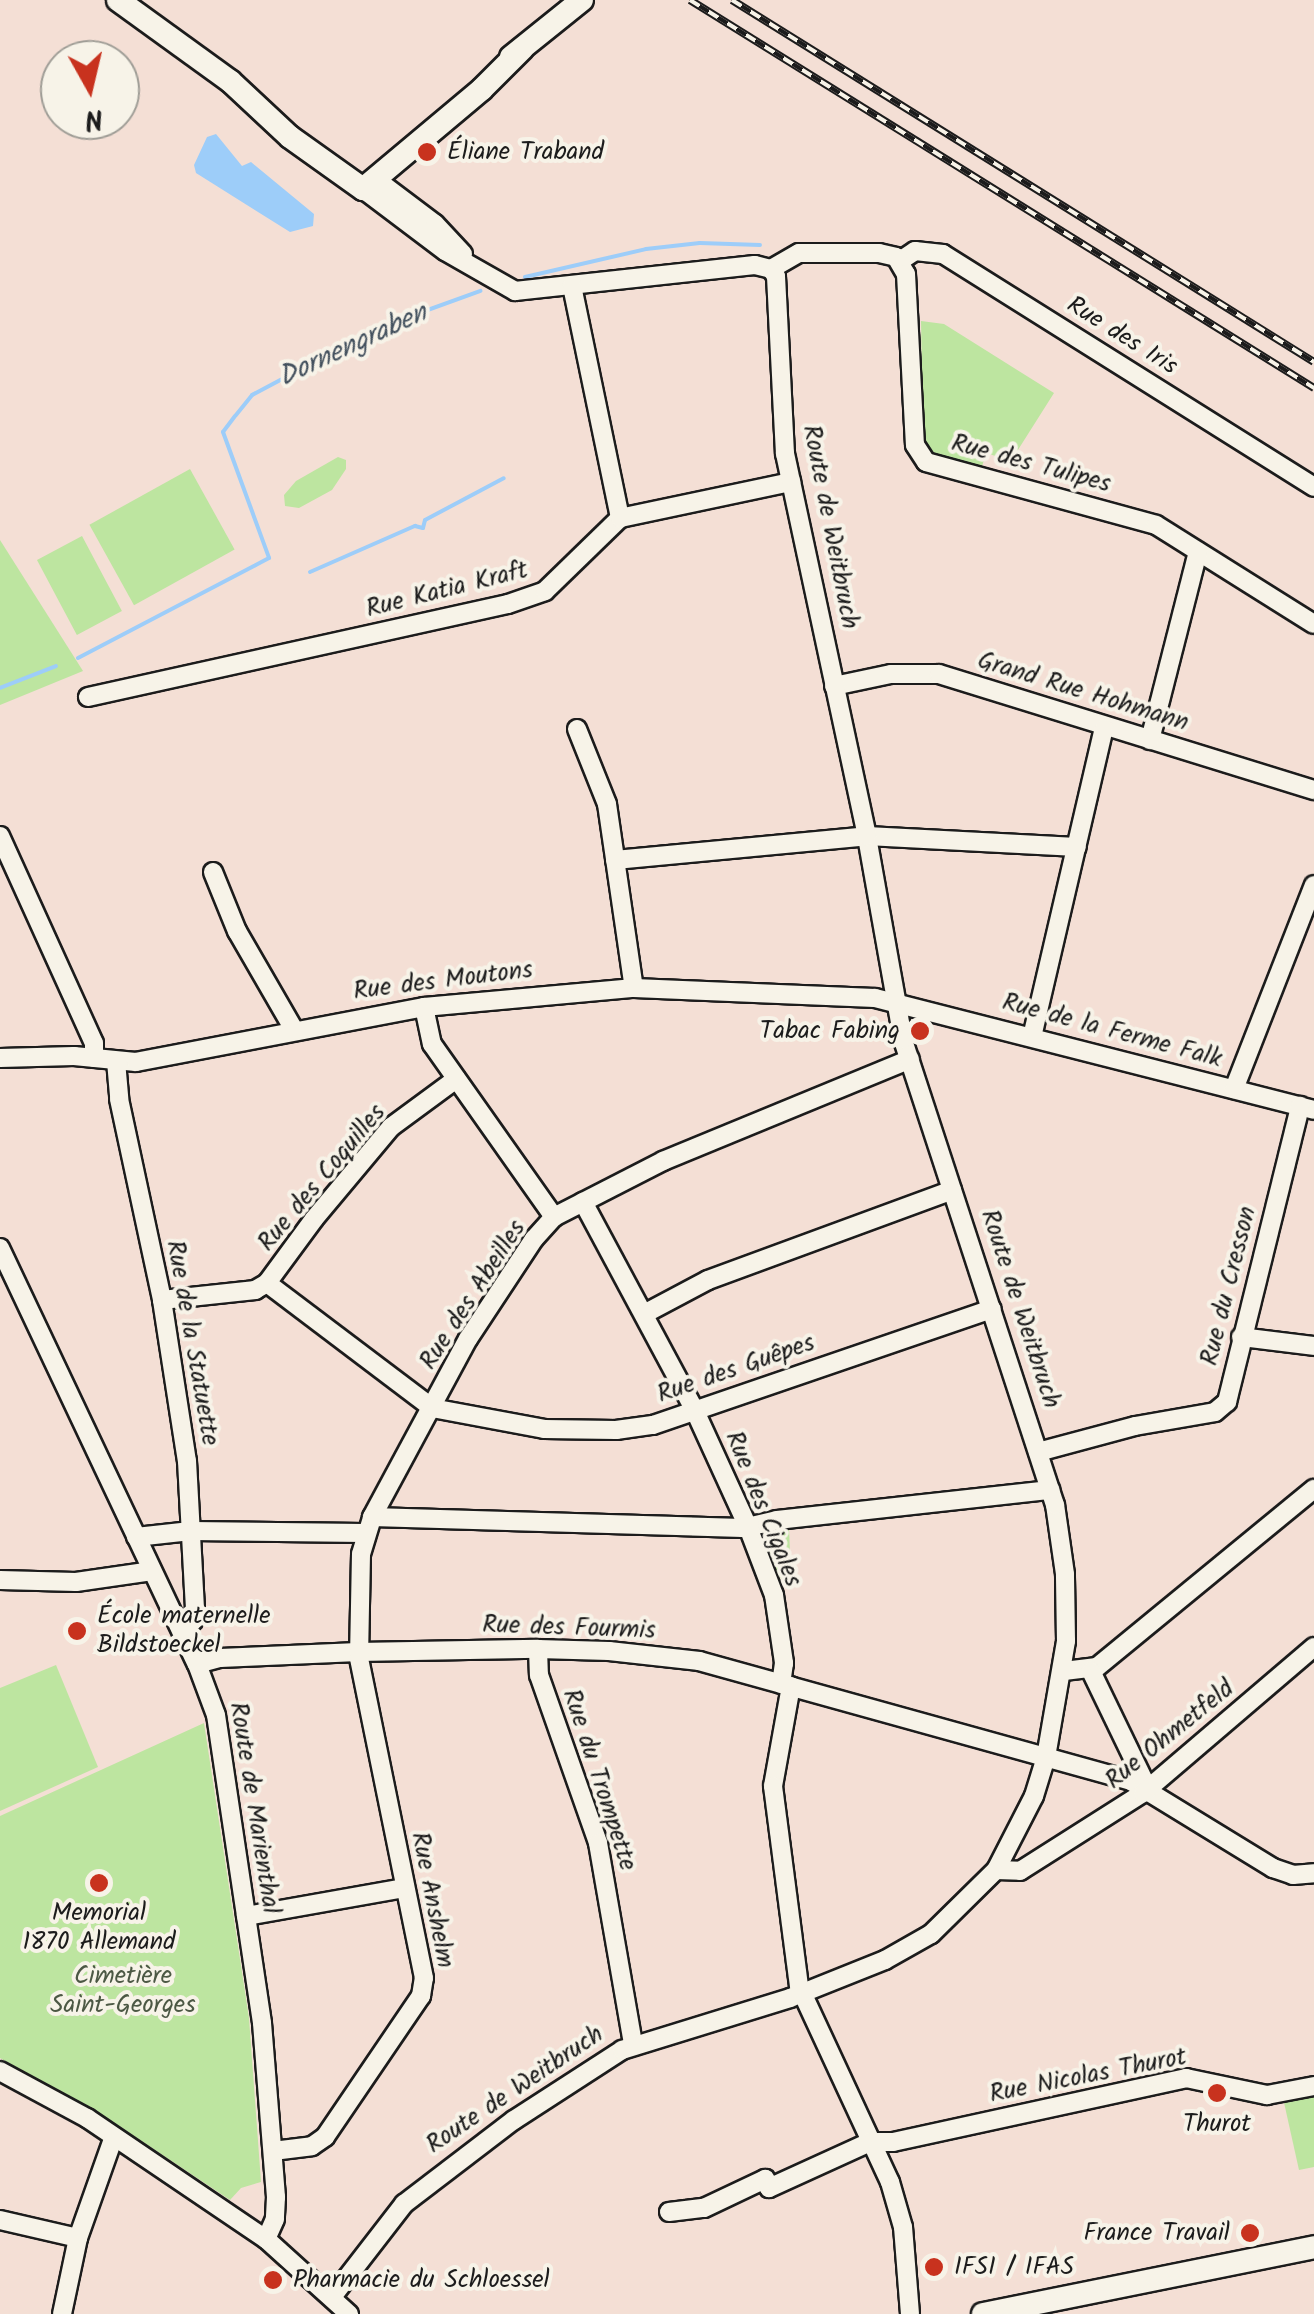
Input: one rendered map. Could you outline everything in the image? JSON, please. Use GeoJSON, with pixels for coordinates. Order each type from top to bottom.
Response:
{"type":"FeatureCollection","features":[{"type":"Feature","properties":{"kind":"main road"},"geometry":{"type":"LineString","coordinates":[[118,0],[230,81],[278,126],[363,180],[482,89],[522,49],[582,0]]}},
{"type":"Feature","properties":{"kind":"main road"},"geometry":{"type":"LineString","coordinates":[[983,2314],[1314,2247]]}},
{"type":"Feature","properties":{"kind":"street"},"geometry":{"type":"LineString","coordinates":[[363,180],[445,251],[514,291],[756,265],[771,269],[799,253],[879,253],[900,260]]}},
{"type":"Feature","properties":{"kind":"street","name":"Rue des Iris"},"geometry":{"type":"LineString","coordinates":[[900,260],[915,251],[942,254],[1314,487]]}},
{"type":"Feature","properties":{"kind":"street","name":"Rue des Tulipes"},"geometry":{"type":"LineString","coordinates":[[900,260],[906,284],[914,446],[926,462],[1156,525],[1314,624]]}},
{"type":"Feature","properties":{"kind":"street","name":"Route de Weitbruch"},"geometry":{"type":"LineString","coordinates":[[332,2297],[404,2204],[514,2120],[633,2044],[802,1993],[885,1960],[931,1934],[996,1870],[1034,1796],[1046,1757],[1064,1670],[1065,1574],[1050,1490],[910,1060],[896,1002],[867,836],[791,482],[780,411],[776,276],[771,269]]}},
{"type":"Feature","properties":{"kind":"street"},"geometry":{"type":"LineString","coordinates":[[572,286],[620,518],[791,482]]}},
{"type":"Feature","properties":{"kind":"street","name":"Rue Katia Kraft"},"geometry":{"type":"LineString","coordinates":[[88,697],[508,604],[544,591],[620,518]]}},
{"type":"Feature","properties":{"kind":"street"},"geometry":{"type":"LineString","coordinates":[[1150,740],[1198,552]]}},
{"type":"Feature","properties":{"kind":"street","name":"Grand Rue Hohmann"},"geometry":{"type":"LineString","coordinates":[[834,686],[891,674],[939,674],[1314,790]]}},
{"type":"Feature","properties":{"kind":"street"},"geometry":{"type":"LineString","coordinates":[[1032,1036],[1104,728]]}},
{"type":"Feature","properties":{"kind":"street"},"geometry":{"type":"LineString","coordinates":[[578,729],[607,804],[634,988]]}},
{"type":"Feature","properties":{"kind":"street"},"geometry":{"type":"LineString","coordinates":[[0,836],[94,1043],[94,1058]]}},
{"type":"Feature","properties":{"kind":"street"},"geometry":{"type":"LineString","coordinates":[[615,860],[867,836],[1077,847]]}},
{"type":"Feature","properties":{"kind":"street"},"geometry":{"type":"LineString","coordinates":[[213,872],[237,931],[293,1028]]}},
{"type":"Feature","properties":{"kind":"street"},"geometry":{"type":"LineString","coordinates":[[1234,1089],[1314,885]]}},
{"type":"Feature","properties":{"kind":"street","name":"Rue des Moutons"},"geometry":{"type":"LineString","coordinates":[[0,1058],[153,1059],[293,1028],[424,1007],[634,988],[896,1002]]}},
{"type":"Feature","properties":{"kind":"street","name":"Rue de la Ferme Falk"},"geometry":{"type":"LineString","coordinates":[[896,1002],[1307,1108]]}},
{"type":"Feature","properties":{"kind":"street"},"geometry":{"type":"LineString","coordinates":[[424,1007],[432,1044],[554,1217]]}},
{"type":"Feature","properties":{"kind":"street","name":"Rue des Abeilles"},"geometry":{"type":"LineString","coordinates":[[358,1652],[368,1525],[468,1339],[534,1239],[554,1217],[664,1161],[910,1060]]}},
{"type":"Feature","properties":{"kind":"street","name":"Rue de la Statuette"},"geometry":{"type":"LineString","coordinates":[[116,1061],[119,1098],[162,1300],[187,1461],[195,1608],[193,1621],[180,1630]]}},
{"type":"Feature","properties":{"kind":"street","name":"Rue des Coquilles"},"geometry":{"type":"LineString","coordinates":[[162,1300],[255,1290],[267,1283],[314,1218],[391,1126],[456,1079]]}},
{"type":"Feature","properties":{"kind":"street","name":"Rue du Cresson"},"geometry":{"type":"LineString","coordinates":[[1038,1452],[1136,1426],[1215,1412],[1227,1402],[1241,1337],[1307,1108]]}},
{"type":"Feature","properties":{"kind":"street"},"geometry":{"type":"LineString","coordinates":[[644,1314],[708,1280],[952,1190]]}},
{"type":"Feature","properties":{"kind":"street","name":"Rue des Cigales"},"geometry":{"type":"LineString","coordinates":[[582,1202],[695,1412],[748,1527],[774,1595],[786,1685],[773,1786],[802,1993],[890,2182],[903,2227],[910,2314]]}},
{"type":"Feature","properties":{"kind":"street","name":"Route de Marienthal"},"geometry":{"type":"LineString","coordinates":[[0,1248],[197,1664],[216,1715],[246,1916],[274,2151],[275,2219],[266,2239]]}},
{"type":"Feature","properties":{"kind":"street"},"geometry":{"type":"LineString","coordinates":[[267,1283],[432,1408]]}},
{"type":"Feature","properties":{"kind":"street","name":"Rue des Guêpes"},"geometry":{"type":"LineString","coordinates":[[432,1408],[544,1430],[616,1430],[695,1412],[992,1308]]}},
{"type":"Feature","properties":{"kind":"street"},"geometry":{"type":"LineString","coordinates":[[1241,1337],[1314,1346]]}},
{"type":"Feature","properties":{"kind":"street"},"geometry":{"type":"LineString","coordinates":[[1064,1670],[1090,1672],[1314,1489]]}},
{"type":"Feature","properties":{"kind":"street"},"geometry":{"type":"LineString","coordinates":[[136,1537],[191,1530],[368,1525],[748,1527],[1050,1490]]}},
{"type":"Feature","properties":{"kind":"street"},"geometry":{"type":"LineString","coordinates":[[0,1580],[76,1582],[152,1572]]}},
{"type":"Feature","properties":{"kind":"street","name":"Rue Ohmetfeld"},"geometry":{"type":"LineString","coordinates":[[996,1870],[1020,1871],[1148,1789],[1314,1648]]}},
{"type":"Feature","properties":{"kind":"street","name":"Rue des Fourmis"},"geometry":{"type":"LineString","coordinates":[[197,1664],[220,1658],[358,1652],[538,1649],[653,1654],[786,1685],[1148,1789],[1273,1868],[1293,1875],[1314,1873]]}},
{"type":"Feature","properties":{"kind":"street","name":"Rue du Trompette"},"geometry":{"type":"LineString","coordinates":[[538,1649],[539,1675],[600,1854],[633,2044]]}},
{"type":"Feature","properties":{"kind":"street","name":"Rue Anshelm"},"geometry":{"type":"LineString","coordinates":[[274,2151],[312,2146],[326,2138],[422,1996],[424,1978],[358,1652]]}},
{"type":"Feature","properties":{"kind":"street"},"geometry":{"type":"LineString","coordinates":[[1090,1672],[1148,1789]]}},
{"type":"Feature","properties":{"kind":"street"},"geometry":{"type":"LineString","coordinates":[[246,1916],[405,1888]]}},
{"type":"Feature","properties":{"kind":"street"},"geometry":{"type":"LineString","coordinates":[[0,2071],[266,2239],[349,2314]]}},
{"type":"Feature","properties":{"kind":"street","name":"Rue Nicolas Thurot"},"geometry":{"type":"LineString","coordinates":[[669,2212],[704,2208],[764,2179],[770,2188],[870,2142],[893,2142],[1186,2078],[1267,2095],[1314,2086]]}},
{"type":"Feature","properties":{"kind":"street"},"geometry":{"type":"LineString","coordinates":[[62,2314],[78,2238],[113,2139]]}},
{"type":"Feature","properties":{"kind":"street"},"geometry":{"type":"LineString","coordinates":[[0,2220],[78,2238]]}},
{"type":"Feature","properties":{"kind":"green space"},"geometry":{"type":"Polygon","coordinates":[[[921,321],[944,324],[1054,393],[1011,461],[986,453],[981,470],[932,456],[923,440],[921,321]]]}},
{"type":"Feature","properties":{"kind":"green space"},"geometry":{"type":"Polygon","coordinates":[[[338,457],[346,460],[346,469],[332,490],[299,508],[285,506],[284,495],[296,481],[338,457]]]}},
{"type":"Feature","properties":{"kind":"green space"},"geometry":{"type":"Polygon","coordinates":[[[190,469],[235,549],[134,605],[89,525],[190,469]]]}},
{"type":"Feature","properties":{"kind":"green space"},"geometry":{"type":"Polygon","coordinates":[[[82,536],[122,611],[77,635],[37,560],[82,536]]]}},
{"type":"Feature","properties":{"kind":"green space"},"geometry":{"type":"Polygon","coordinates":[[[0,540],[83,671],[0,705],[0,540]]]}},
{"type":"Feature","properties":{"kind":"green space"},"geometry":{"type":"Polygon","coordinates":[[[789,1527],[791,1581],[786,1584],[778,1575],[764,1540],[773,1528],[789,1527]]]}},
{"type":"Feature","properties":{"kind":"green space"},"geometry":{"type":"Polygon","coordinates":[[[56,1665],[98,1767],[0,1811],[0,1688],[56,1665]]]}},
{"type":"Feature","properties":{"kind":"green space","name":"Cimetière Saint-Georges"},"geometry":{"type":"Polygon","coordinates":[[[204,1723],[249,2018],[261,2182],[241,2188],[230,2200],[119,2126],[0,2058],[0,1816],[204,1723]]]}},
{"type":"Feature","properties":{"kind":"green space"},"geometry":{"type":"Polygon","coordinates":[[[1314,2092],[1314,2167],[1299,2170],[1283,2098],[1314,2092]]]}},
{"type":"Feature","properties":{"kind":"water"},"geometry":{"type":"Polygon","coordinates":[[[216,134],[242,166],[251,162],[314,214],[313,226],[290,232],[196,173],[194,165],[207,137],[216,134]]]}},
{"type":"Feature","properties":{"kind":"waterway","name":"Dornengraben"},"geometry":{"type":"LineString","coordinates":[[525,277],[646,249],[700,243],[760,245]]}},
{"type":"Feature","properties":{"kind":"waterway","name":"Dornengraben"},"geometry":{"type":"LineString","coordinates":[[236,415],[252,395],[378,328],[480,291]]}},
{"type":"Feature","properties":{"kind":"waterway","name":"Dornengraben"},"geometry":{"type":"LineString","coordinates":[[235,416],[223,432],[269,558],[256,565]]}},
{"type":"Feature","properties":{"kind":"waterway"},"geometry":{"type":"LineString","coordinates":[[310,572],[415,526],[423,528],[425,520],[504,478]]}},
{"type":"Feature","properties":{"kind":"waterway","name":"Dornengraben"},"geometry":{"type":"LineString","coordinates":[[78,658],[254,566]]}},
{"type":"Feature","properties":{"kind":"waterway"},"geometry":{"type":"LineString","coordinates":[[0,688],[56,666]]}},
{"type":"Feature","properties":{"kind":"railway"},"geometry":{"type":"LineString","coordinates":[[690,0],[1314,388]]}},
{"type":"Feature","properties":{"kind":"railway"},"geometry":{"type":"LineString","coordinates":[[732,0],[1314,362]]}},
{"type":"Feature","properties":{"kind":"place","name":"Éliane Traband"},"geometry":{"type":"Point","coordinates":[427,152]}},
{"type":"Feature","properties":{"kind":"place","name":"Tabac Fabing"},"geometry":{"type":"Point","coordinates":[920,1031]}},
{"type":"Feature","properties":{"kind":"place","name":"École maternelle Bildstoeckel"},"geometry":{"type":"Point","coordinates":[77,1631]}},
{"type":"Feature","properties":{"kind":"place","name":"Memorial 1870 Allemand"},"geometry":{"type":"Point","coordinates":[99,1883]}},
{"type":"Feature","properties":{"kind":"place","name":"Thurot"},"geometry":{"type":"Point","coordinates":[1217,2093]}},
{"type":"Feature","properties":{"kind":"place","name":"France Travail"},"geometry":{"type":"Point","coordinates":[1250,2233]}},
{"type":"Feature","properties":{"kind":"place","name":"IFSI / IFAS"},"geometry":{"type":"Point","coordinates":[934,2267]}},
{"type":"Feature","properties":{"kind":"place","name":"Pharmacie du Schloessel"},"geometry":{"type":"Point","coordinates":[273,2280]}}]}
